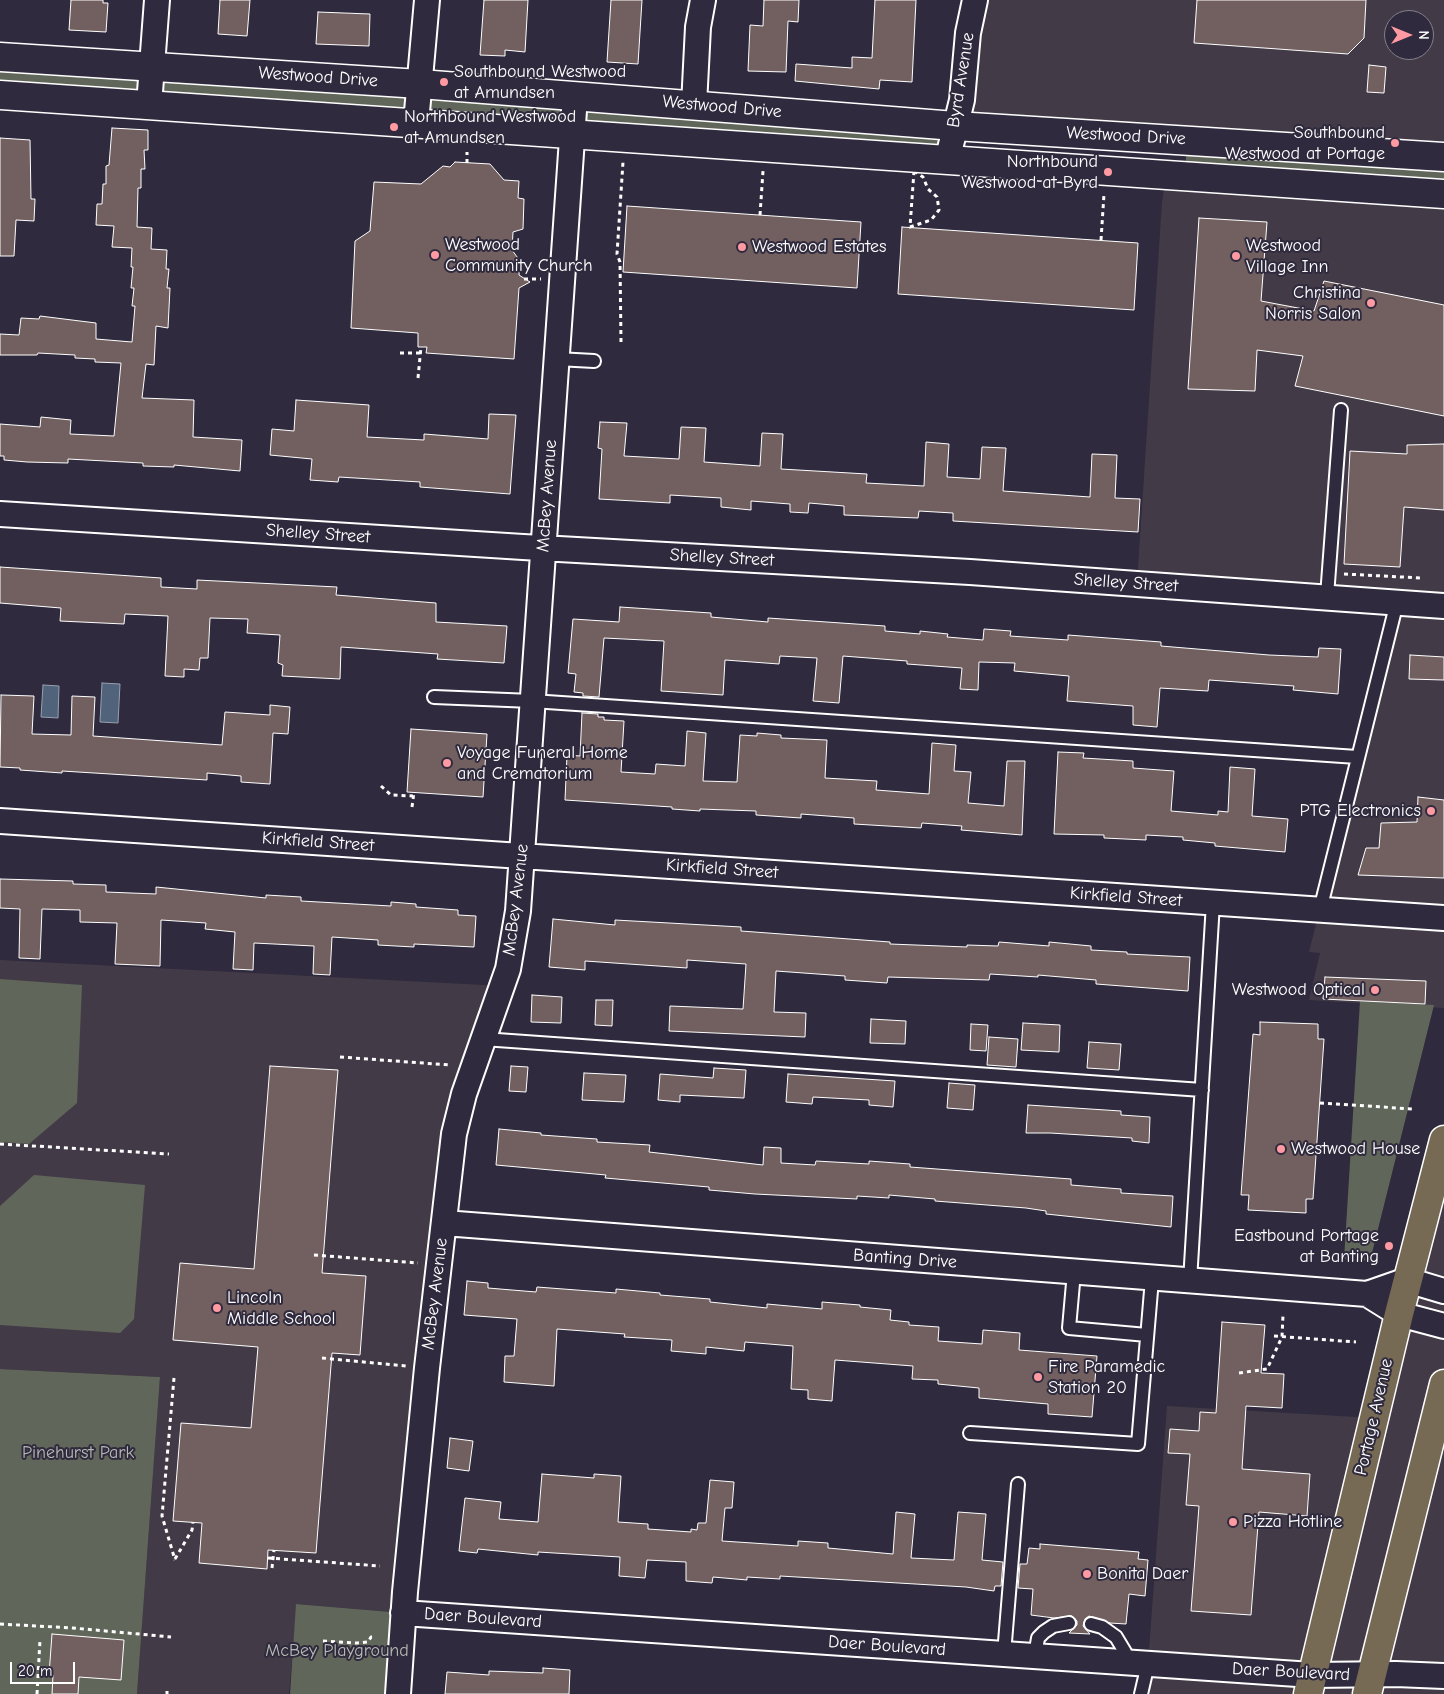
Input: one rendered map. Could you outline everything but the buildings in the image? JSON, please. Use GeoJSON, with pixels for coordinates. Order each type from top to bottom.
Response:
{"type":"FeatureCollection","features":[{"type":"Feature","properties":{"kind":"highway","name":"Portage Avenue"},"geometry":{"type":"LineString","coordinates":[[1310,1684],[1407,1280],[1444,1140]]}},
{"type":"Feature","properties":{"kind":"highway"},"geometry":{"type":"LineString","coordinates":[[1369,1684],[1444,1384]]}},
{"type":"Feature","properties":{"kind":"street"},"geometry":{"type":"LineString","coordinates":[[149,105],[157,0]]}},
{"type":"Feature","properties":{"kind":"street"},"geometry":{"type":"LineString","coordinates":[[416,123],[427,0]]}},
{"type":"Feature","properties":{"kind":"street"},"geometry":{"type":"LineString","coordinates":[[694,105],[698,27],[702,0]]}},
{"type":"Feature","properties":{"kind":"street","name":"Byrd Avenue"},"geometry":{"type":"LineString","coordinates":[[947,161],[962,100],[968,33],[975,0]]}},
{"type":"Feature","properties":{"kind":"street","name":"Westwood Drive"},"geometry":{"type":"LineString","coordinates":[[0,57],[420,84],[955,126],[1444,156]]}},
{"type":"Feature","properties":{"kind":"street","name":"Westwood Drive"},"geometry":{"type":"LineString","coordinates":[[0,94],[1444,194]]}},
{"type":"Feature","properties":{"kind":"street","name":"McBey Avenue"},"geometry":{"type":"LineString","coordinates":[[398,1694],[403,1613],[427,1368],[454,1134],[464,1094],[502,986],[512,950],[518,910],[575,96]]}},
{"type":"Feature","properties":{"kind":"street","name":"Shelley Street"},"geometry":{"type":"LineString","coordinates":[[0,514],[543,548],[970,572],[1328,596],[1444,606]]}},
{"type":"Feature","properties":{"kind":"street","name":"Kirkfield Street"},"geometry":{"type":"LineString","coordinates":[[0,821],[1444,918]]}},
{"type":"Feature","properties":{"kind":"street","name":"Banting Drive"},"geometry":{"type":"LineString","coordinates":[[444,1223],[1367,1294],[1407,1280]]}},
{"type":"Feature","properties":{"kind":"street"},"geometry":{"type":"LineString","coordinates":[[1407,1280],[1444,1291]]}},
{"type":"Feature","properties":{"kind":"street","name":"Banting Drive"},"geometry":{"type":"LineString","coordinates":[[1367,1294],[1399,1314],[1444,1326]]}},
{"type":"Feature","properties":{"kind":"street","name":"Daer Boulevard"},"geometry":{"type":"LineString","coordinates":[[403,1613],[1124,1662],[1310,1684],[1369,1684],[1444,1676]]}},
{"type":"Feature","properties":{"kind":"lane"},"geometry":{"type":"LineString","coordinates":[[556,359],[594,361]]}},
{"type":"Feature","properties":{"kind":"lane"},"geometry":{"type":"LineString","coordinates":[[1328,596],[1341,410]]}},
{"type":"Feature","properties":{"kind":"lane"},"geometry":{"type":"LineString","coordinates":[[1320,910],[1397,602]]}},
{"type":"Feature","properties":{"kind":"lane"},"geometry":{"type":"LineString","coordinates":[[434,697],[532,701],[1357,757]]}},
{"type":"Feature","properties":{"kind":"lane"},"geometry":{"type":"LineString","coordinates":[[1190,1281],[1213,903]]}},
{"type":"Feature","properties":{"kind":"lane"},"geometry":{"type":"LineString","coordinates":[[483,1039],[1202,1090]]}},
{"type":"Feature","properties":{"kind":"lane"},"geometry":{"type":"LineString","coordinates":[[1074,1272],[1069,1328],[1147,1335]]}},
{"type":"Feature","properties":{"kind":"lane"},"geometry":{"type":"LineString","coordinates":[[970,1434],[1138,1444],[1152,1278]]}},
{"type":"Feature","properties":{"kind":"lane"},"geometry":{"type":"LineString","coordinates":[[1004,1654],[1018,1484]]}},
{"type":"Feature","properties":{"kind":"lane"},"geometry":{"type":"LineString","coordinates":[[1034,1656],[1038,1638],[1044,1632],[1054,1626],[1069,1622]]}},
{"type":"Feature","properties":{"kind":"lane"},"geometry":{"type":"LineString","coordinates":[[1091,1624],[1102,1627],[1116,1637],[1125,1652],[1124,1662]]}},
{"type":"Feature","properties":{"kind":"lane"},"geometry":{"type":"LineString","coordinates":[[1141,1694],[1148,1664]]}},
{"type":"Feature","properties":{"kind":"path"},"geometry":{"type":"LineString","coordinates":[[622,342],[620,262],[617,254],[623,161]]}},
{"type":"Feature","properties":{"kind":"path"},"geometry":{"type":"LineString","coordinates":[[760,215],[763,169]]}},
{"type":"Feature","properties":{"kind":"path"},"geometry":{"type":"LineString","coordinates":[[914,171],[923,177],[928,190],[938,197],[939,210],[931,220],[910,228],[912,193],[914,171]]}},
{"type":"Feature","properties":{"kind":"path"},"geometry":{"type":"LineString","coordinates":[[1101,240],[1104,193]]}},
{"type":"Feature","properties":{"kind":"path"},"geometry":{"type":"LineString","coordinates":[[524,279],[546,279]]}},
{"type":"Feature","properties":{"kind":"path"},"geometry":{"type":"LineString","coordinates":[[418,378],[421,347]]}},
{"type":"Feature","properties":{"kind":"path"},"geometry":{"type":"LineString","coordinates":[[400,353],[420,353]]}},
{"type":"Feature","properties":{"kind":"path"},"geometry":{"type":"LineString","coordinates":[[1329,573],[1420,578]]}},
{"type":"Feature","properties":{"kind":"path"},"geometry":{"type":"LineString","coordinates":[[381,786],[391,795],[414,794],[412,807]]}},
{"type":"Feature","properties":{"kind":"path"},"geometry":{"type":"LineString","coordinates":[[340,1057],[451,1065]]}},
{"type":"Feature","properties":{"kind":"path"},"geometry":{"type":"LineString","coordinates":[[1320,1103],[1413,1108]]}},
{"type":"Feature","properties":{"kind":"path"},"geometry":{"type":"LineString","coordinates":[[0,1144],[169,1154]]}},
{"type":"Feature","properties":{"kind":"path"},"geometry":{"type":"LineString","coordinates":[[314,1254],[418,1263]]}},
{"type":"Feature","properties":{"kind":"path"},"geometry":{"type":"LineString","coordinates":[[1239,1373],[1267,1369],[1282,1337],[1283,1315]]}},
{"type":"Feature","properties":{"kind":"path"},"geometry":{"type":"LineString","coordinates":[[1274,1336],[1356,1342]]}},
{"type":"Feature","properties":{"kind":"path"},"geometry":{"type":"LineString","coordinates":[[322,1358],[427,1368]]}},
{"type":"Feature","properties":{"kind":"path"},"geometry":{"type":"LineString","coordinates":[[174,1378],[162,1516],[175,1560],[192,1530],[193,1522]]}},
{"type":"Feature","properties":{"kind":"path"},"geometry":{"type":"LineString","coordinates":[[272,1568],[274,1550]]}},
{"type":"Feature","properties":{"kind":"path"},"geometry":{"type":"LineString","coordinates":[[268,1558],[380,1566]]}},
{"type":"Feature","properties":{"kind":"path"},"geometry":{"type":"LineString","coordinates":[[0,1624],[73,1628],[171,1637]]}},
{"type":"Feature","properties":{"kind":"path"},"geometry":{"type":"LineString","coordinates":[[323,1641],[357,1643],[368,1642],[371,1637],[376,1637]]}},
{"type":"Feature","properties":{"kind":"path"},"geometry":{"type":"LineString","coordinates":[[37,1694],[40,1640]]}},
{"type":"Feature","properties":{"kind":"shaded area"},"geometry":{"type":"Polygon","coordinates":[[[975,0],[1444,0],[1444,157],[955,126],[975,0]]]}},
{"type":"Feature","properties":{"kind":"shaded area"},"geometry":{"type":"Polygon","coordinates":[[[1166,176],[1444,194],[1444,1008],[1309,1000],[1320,953],[1309,952],[1397,602],[1137,583],[1162,202],[1166,176]]]}},
{"type":"Feature","properties":{"kind":"shaded area","name":"Lincoln Middle School"},"geometry":{"type":"Polygon","coordinates":[[[0,960],[503,986],[464,1094],[403,1613],[297,1604],[289,1694],[137,1694],[160,1377],[0,1369],[0,960]]]}},
{"type":"Feature","properties":{"kind":"shaded area"},"geometry":{"type":"Polygon","coordinates":[[[1444,1140],[1444,1694],[1141,1694],[1148,1664],[1167,1406],[1374,1418],[1444,1140]]]}},
{"type":"Feature","properties":{"kind":"green space"},"geometry":{"type":"Polygon","coordinates":[[[0,57],[955,126],[947,161],[0,95],[0,57]]]}},
{"type":"Feature","properties":{"kind":"green space"},"geometry":{"type":"Polygon","coordinates":[[[1188,140],[1444,157],[1444,194],[1184,176],[1188,140]]]}},
{"type":"Feature","properties":{"kind":"green space"},"geometry":{"type":"Polygon","coordinates":[[[0,979],[82,985],[77,1103],[29,1144],[0,1142],[0,979]]]}},
{"type":"Feature","properties":{"kind":"green space"},"geometry":{"type":"Polygon","coordinates":[[[1360,1001],[1434,1005],[1370,1261],[1344,1259],[1360,1001]]]}},
{"type":"Feature","properties":{"kind":"green space"},"geometry":{"type":"Polygon","coordinates":[[[34,1175],[145,1185],[134,1319],[120,1333],[0,1325],[0,1206],[34,1175]]]}},
{"type":"Feature","properties":{"kind":"green space","name":"Pinehurst Park"},"geometry":{"type":"Polygon","coordinates":[[[0,1369],[160,1377],[137,1694],[0,1694],[0,1369]]]}},
{"type":"Feature","properties":{"kind":"green space","name":"McBey Playground"},"geometry":{"type":"Polygon","coordinates":[[[296,1604],[403,1613],[398,1694],[290,1694],[296,1604]]]}},
{"type":"Feature","properties":{"kind":"water"},"geometry":{"type":"Polygon","coordinates":[[[102,683],[120,684],[118,723],[100,722],[102,683]]]}},
{"type":"Feature","properties":{"kind":"water"},"geometry":{"type":"Polygon","coordinates":[[[43,685],[59,686],[58,718],[41,717],[43,685]]]}},
{"type":"Feature","properties":{"kind":"place","name":"Southbound Westwood at Amundsen"},"geometry":{"type":"Point","coordinates":[444,82]}},
{"type":"Feature","properties":{"kind":"place","name":"Northbound Westwood at Amundsen"},"geometry":{"type":"Point","coordinates":[394,127]}},
{"type":"Feature","properties":{"kind":"place","name":"Southbound Westwood at Portage"},"geometry":{"type":"Point","coordinates":[1395,143]}},
{"type":"Feature","properties":{"kind":"place","name":"Northbound Westwood at Byrd"},"geometry":{"type":"Point","coordinates":[1108,172]}},
{"type":"Feature","properties":{"kind":"place","name":"Westwood Estates"},"geometry":{"type":"Point","coordinates":[742,247]}},
{"type":"Feature","properties":{"kind":"place","name":"Westwood Community Church"},"geometry":{"type":"Point","coordinates":[435,255]}},
{"type":"Feature","properties":{"kind":"place","name":"Westwood Village Inn"},"geometry":{"type":"Point","coordinates":[1236,256]}},
{"type":"Feature","properties":{"kind":"place","name":"Christina Norris Salon"},"geometry":{"type":"Point","coordinates":[1371,303]}},
{"type":"Feature","properties":{"kind":"place","name":"Voyage Funeral Home and Crematorium"},"geometry":{"type":"Point","coordinates":[447,763]}},
{"type":"Feature","properties":{"kind":"place","name":"PTG Electronics"},"geometry":{"type":"Point","coordinates":[1431,811]}},
{"type":"Feature","properties":{"kind":"place","name":"Westwood Optical"},"geometry":{"type":"Point","coordinates":[1375,990]}},
{"type":"Feature","properties":{"kind":"place","name":"Westwood House"},"geometry":{"type":"Point","coordinates":[1281,1149]}},
{"type":"Feature","properties":{"kind":"place","name":"Eastbound Portage at Banting"},"geometry":{"type":"Point","coordinates":[1389,1246]}},
{"type":"Feature","properties":{"kind":"place","name":"Lincoln Middle School"},"geometry":{"type":"Point","coordinates":[217,1308]}},
{"type":"Feature","properties":{"kind":"place","name":"Fire Paramedic Station 20"},"geometry":{"type":"Point","coordinates":[1038,1377]}},
{"type":"Feature","properties":{"kind":"place","name":"Pizza Hotline"},"geometry":{"type":"Point","coordinates":[1233,1522]}},
{"type":"Feature","properties":{"kind":"place","name":"Bonita Daer"},"geometry":{"type":"Point","coordinates":[1087,1574]}}]}
